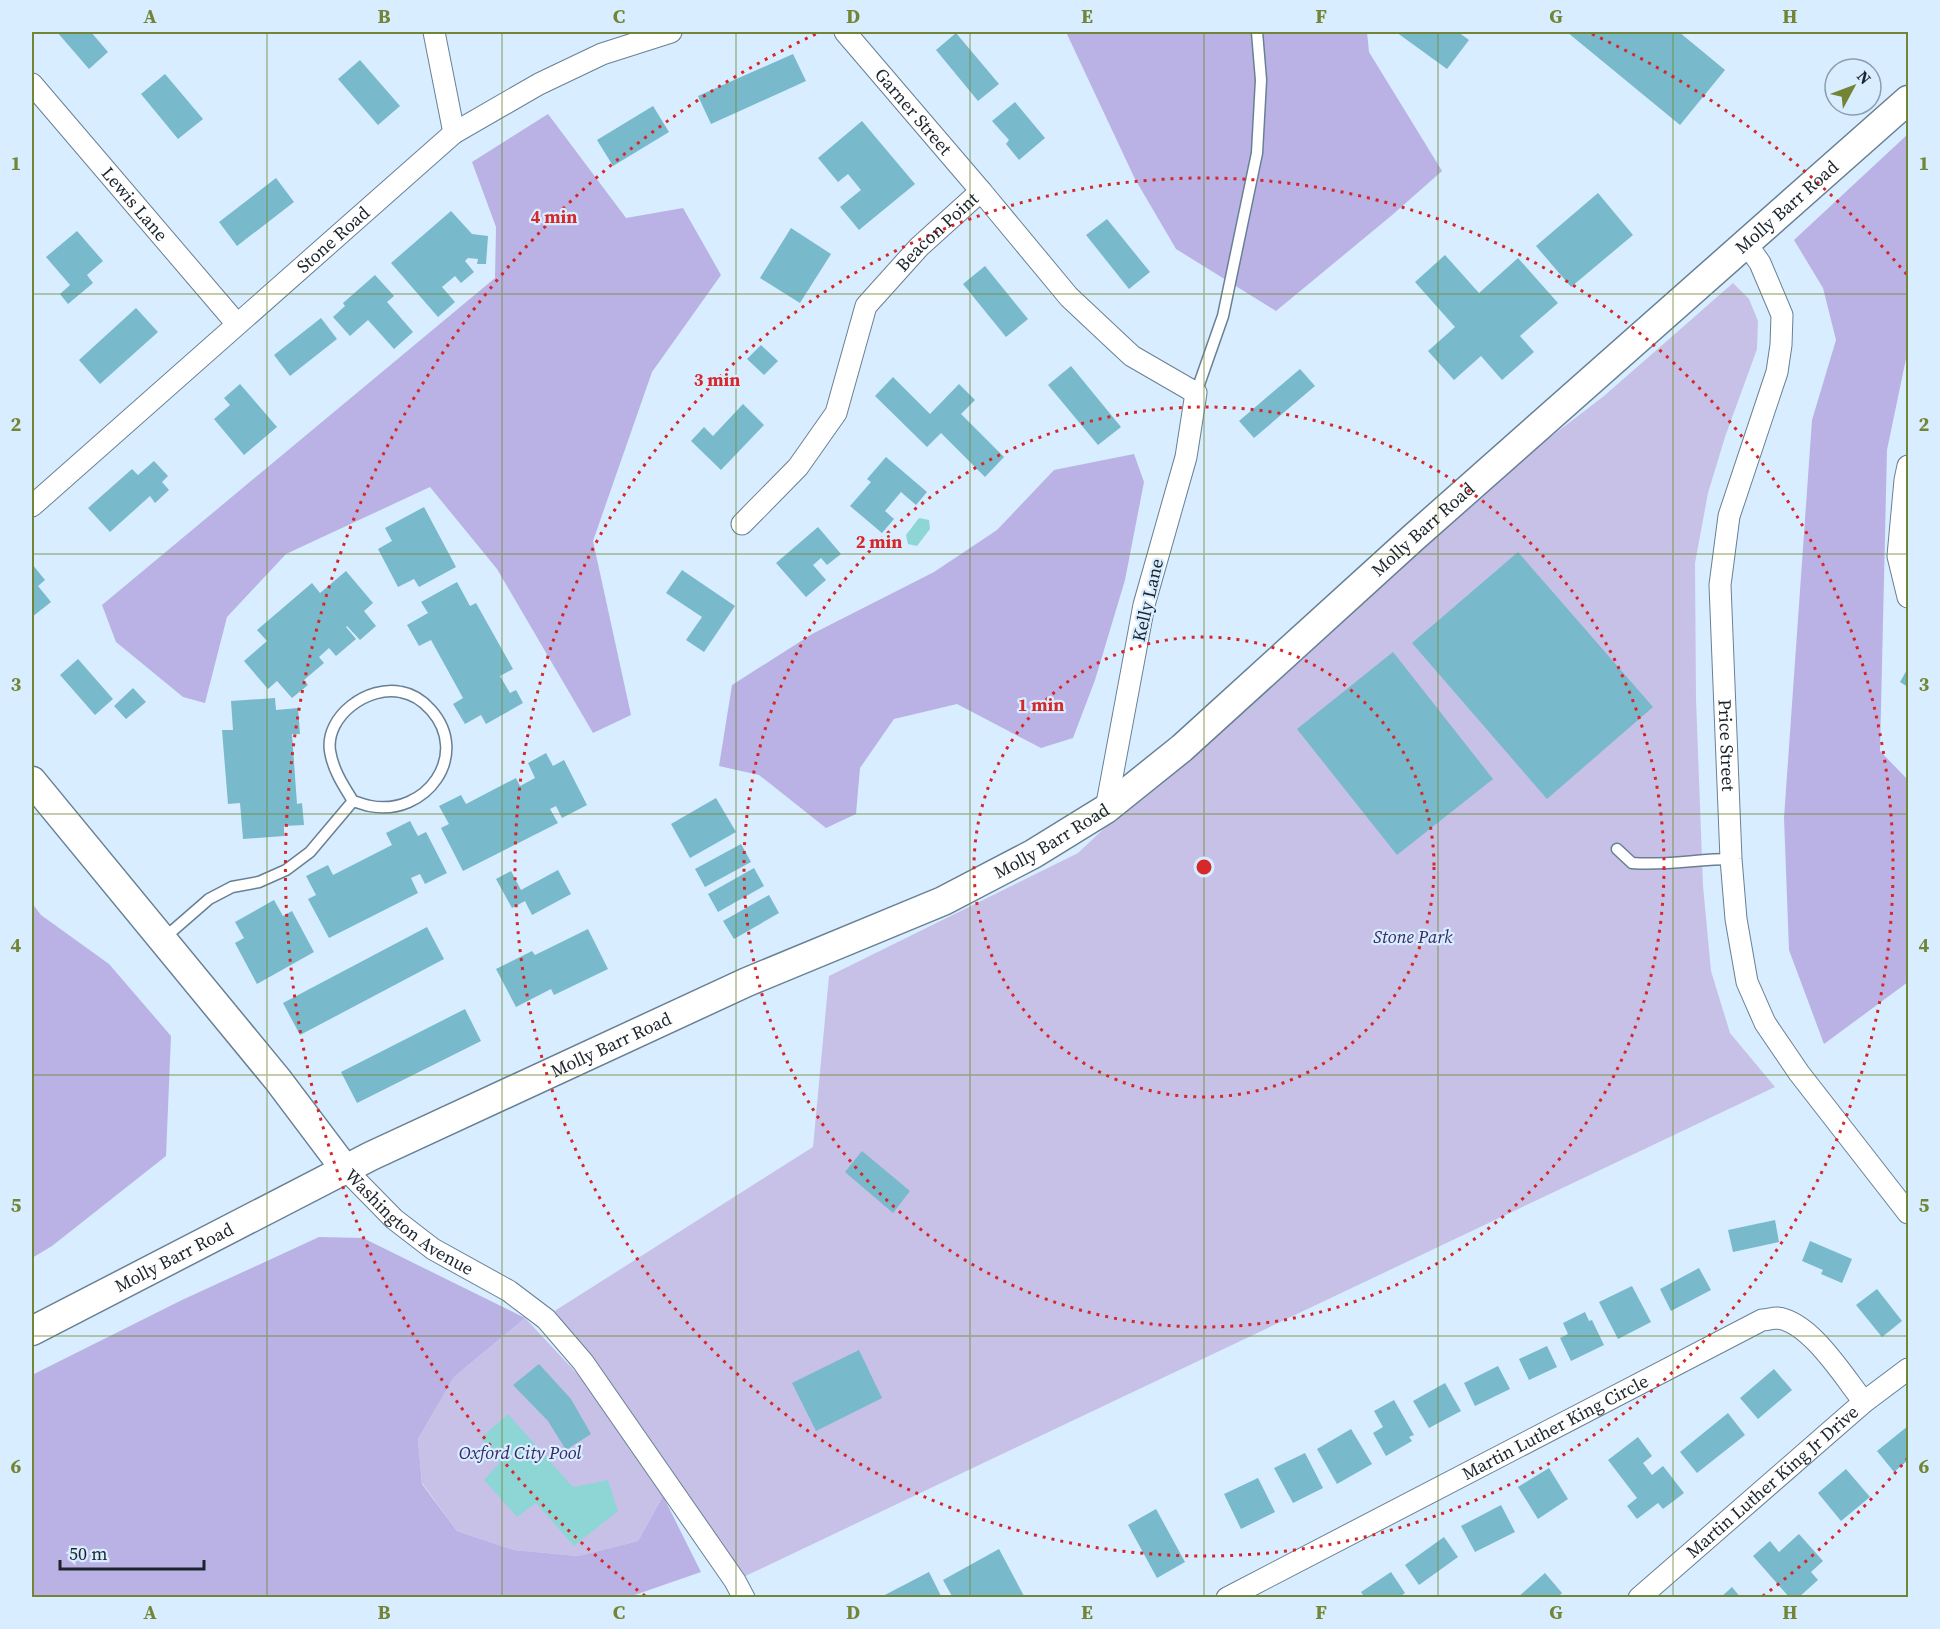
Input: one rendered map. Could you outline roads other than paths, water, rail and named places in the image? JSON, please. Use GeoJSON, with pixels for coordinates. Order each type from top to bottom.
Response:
{"type":"FeatureCollection","features":[{"type":"Feature","properties":{"kind":"main road","name":"Molly Barr Road"},"geometry":{"type":"LineString","coordinates":[[32,1331],[345,1169],[747,981],[943,901],[1033,854],[1107,809],[1182,748],[1413,538],[1908,100]]}},
{"type":"Feature","properties":{"kind":"main road","name":"Washington Avenue"},"geometry":{"type":"LineString","coordinates":[[32,781],[278,1080],[345,1169]]}},
{"type":"Feature","properties":{"kind":"street"},"geometry":{"type":"LineString","coordinates":[[434,32],[454,133]]}},
{"type":"Feature","properties":{"kind":"street","name":"Stone Road"},"geometry":{"type":"LineString","coordinates":[[32,506],[454,133],[539,84],[602,54],[671,32]]}},
{"type":"Feature","properties":{"kind":"street","name":"Garner Street"},"geometry":{"type":"LineString","coordinates":[[845,32],[981,191]]}},
{"type":"Feature","properties":{"kind":"street","name":"Lewis Lane"},"geometry":{"type":"LineString","coordinates":[[32,84],[237,324]]}},
{"type":"Feature","properties":{"kind":"street","name":"Beacon Point"},"geometry":{"type":"LineString","coordinates":[[742,524],[798,467],[836,413],[866,306],[919,247],[981,191],[1069,297],[1132,356],[1196,393]]}},
{"type":"Feature","properties":{"kind":"street","name":"Price Street"},"geometry":{"type":"LineString","coordinates":[[1746,243],[1770,283],[1782,315],[1782,325],[1777,372],[1729,516],[1720,585],[1731,859],[1736,919],[1747,982],[1765,1023],[1799,1073],[1908,1213]]}},
{"type":"Feature","properties":{"kind":"street","name":"Kelly Lane"},"geometry":{"type":"LineString","coordinates":[[1107,809],[1144,605],[1186,457],[1196,393]]}},
{"type":"Feature","properties":{"kind":"street"},"geometry":{"type":"LineString","coordinates":[[1908,466],[1898,556],[1908,597]]}},
{"type":"Feature","properties":{"kind":"street","name":"Washington Avenue"},"geometry":{"type":"LineString","coordinates":[[345,1169],[394,1219],[433,1249],[509,1291],[546,1319],[583,1362],[735,1581],[744,1598]]}},
{"type":"Feature","properties":{"kind":"street","name":"Martin Luther King Circle"},"geometry":{"type":"LineString","coordinates":[[1227,1598],[1762,1320],[1776,1318],[1792,1323],[1810,1334],[1864,1402]]}},
{"type":"Feature","properties":{"kind":"street","name":"Martin Luther King Jr Drive"},"geometry":{"type":"LineString","coordinates":[[1639,1598],[1864,1402],[1908,1369]]}},
{"type":"Feature","properties":{"kind":"lane"},"geometry":{"type":"LineString","coordinates":[[1196,393],[1223,316],[1257,153],[1261,80],[1257,32]]}},
{"type":"Feature","properties":{"kind":"lane"},"geometry":{"type":"LineString","coordinates":[[379,691],[401,692],[423,701],[436,715],[443,728],[447,747],[444,767],[432,786],[418,798],[396,806],[371,807],[353,801],[335,771],[330,749],[333,729],[345,711],[360,699],[379,691]]}},
{"type":"Feature","properties":{"kind":"lane"},"geometry":{"type":"LineString","coordinates":[[163,939],[209,899],[232,886],[260,882],[286,870],[310,852],[353,801]]}},
{"type":"Feature","properties":{"kind":"lane"},"geometry":{"type":"LineString","coordinates":[[1617,849],[1632,863],[1651,865],[1731,859]]}},
{"type":"Feature","properties":{"kind":"park label","name":"Stone Park"},"geometry":{"type":"Point","coordinates":[1413,937]}},
{"type":"Feature","properties":{"kind":"park label","name":"Oxford City Pool"},"geometry":{"type":"Point","coordinates":[520,1453]}}]}
